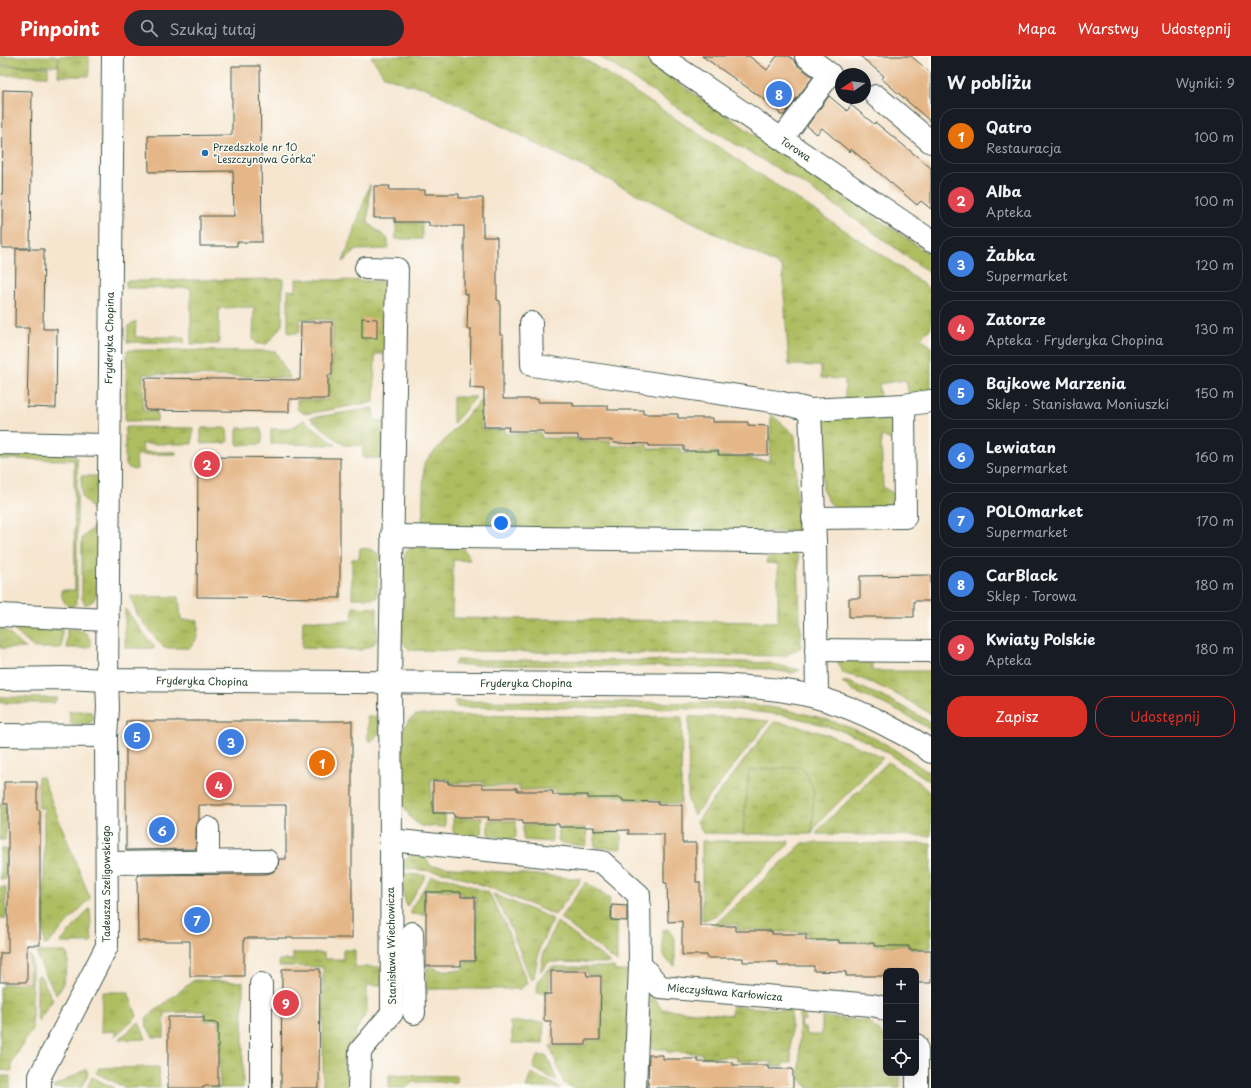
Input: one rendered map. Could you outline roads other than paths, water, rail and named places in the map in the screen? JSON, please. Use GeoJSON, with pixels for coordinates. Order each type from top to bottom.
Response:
{"type":"FeatureCollection","features":[{"type":"Feature","properties":{"kind":"street","name":"Fryderyka Chopina"},"geometry":{"type":"LineString","coordinates":[[107,680],[108,445],[113,56]]}},
{"type":"Feature","properties":{"kind":"street"},"geometry":{"type":"LineString","coordinates":[[782,139],[830,74],[806,56]]}},
{"type":"Feature","properties":{"kind":"street","name":"Torowa"},"geometry":{"type":"LineString","coordinates":[[667,58],[931,242]]}},
{"type":"Feature","properties":{"kind":"street"},"geometry":{"type":"LineString","coordinates":[[876,96],[931,142]]}},
{"type":"Feature","properties":{"kind":"street","name":"Stanisława Wiechowicza"},"geometry":{"type":"LineString","coordinates":[[359,1088],[360,1051],[392,1013],[390,682],[397,269],[366,268]]}},
{"type":"Feature","properties":{"kind":"street"},"geometry":{"type":"LineString","coordinates":[[531,323],[532,365],[778,402],[810,410],[904,405],[931,401]]}},
{"type":"Feature","properties":{"kind":"street"},"geometry":{"type":"LineString","coordinates":[[813,518],[905,517],[904,405]]}},
{"type":"Feature","properties":{"kind":"street"},"geometry":{"type":"LineString","coordinates":[[810,410],[817,697]]}},
{"type":"Feature","properties":{"kind":"street"},"geometry":{"type":"LineString","coordinates":[[0,443],[108,445]]}},
{"type":"Feature","properties":{"kind":"street"},"geometry":{"type":"LineString","coordinates":[[392,536],[814,542]]}},
{"type":"Feature","properties":{"kind":"street"},"geometry":{"type":"LineString","coordinates":[[0,615],[108,620]]}},
{"type":"Feature","properties":{"kind":"street"},"geometry":{"type":"LineString","coordinates":[[816,650],[931,651]]}},
{"type":"Feature","properties":{"kind":"street","name":"Fryderyka Chopina"},"geometry":{"type":"LineString","coordinates":[[0,679],[64,678],[107,680],[717,685],[785,691],[817,697],[886,724],[921,744],[931,752]]}},
{"type":"Feature","properties":{"kind":"street","name":"Tadeusza Szeligowskiego"},"geometry":{"type":"LineString","coordinates":[[40,1088],[40,1076],[107,946],[107,680]]}},
{"type":"Feature","properties":{"kind":"street"},"geometry":{"type":"LineString","coordinates":[[0,735],[106,736]]}},
{"type":"Feature","properties":{"kind":"street"},"geometry":{"type":"LineString","coordinates":[[208,828],[208,861]]}},
{"type":"Feature","properties":{"kind":"street"},"geometry":{"type":"LineString","coordinates":[[390,840],[602,862],[640,895],[640,964],[635,1088]]}},
{"type":"Feature","properties":{"kind":"street"},"geometry":{"type":"LineString","coordinates":[[107,863],[267,860]]}},
{"type":"Feature","properties":{"kind":"street"},"geometry":{"type":"LineString","coordinates":[[412,933],[414,1013]]}},
{"type":"Feature","properties":{"kind":"street","name":"Mieczysława Karłowicza"},"geometry":{"type":"LineString","coordinates":[[640,964],[660,987],[872,1005],[883,1008]]}},
{"type":"Feature","properties":{"kind":"street"},"geometry":{"type":"LineString","coordinates":[[261,984],[261,1088]]}},
{"type":"Feature","properties":{"kind":"street"},"geometry":{"type":"LineString","coordinates":[[917,1076],[917,1088]]}},
{"type":"Feature","properties":{"kind":"place","name":"CarBlack"},"geometry":{"type":"Point","coordinates":[779,94]}},
{"type":"Feature","properties":{"kind":"place","name":"Przedszkole nr 10 \"Leszczynowa Górka\""},"geometry":{"type":"Point","coordinates":[205,153]}},
{"type":"Feature","properties":{"kind":"place","name":"Alba"},"geometry":{"type":"Point","coordinates":[207,464]}},
{"type":"Feature","properties":{"kind":"place","name":"Bajkowe Marzenia"},"geometry":{"type":"Point","coordinates":[137,736]}},
{"type":"Feature","properties":{"kind":"place","name":"Żabka"},"geometry":{"type":"Point","coordinates":[231,742]}},
{"type":"Feature","properties":{"kind":"place","name":"Qatro"},"geometry":{"type":"Point","coordinates":[322,763]}},
{"type":"Feature","properties":{"kind":"place","name":"Zatorze"},"geometry":{"type":"Point","coordinates":[219,785]}},
{"type":"Feature","properties":{"kind":"place","name":"Lewiatan"},"geometry":{"type":"Point","coordinates":[162,830]}},
{"type":"Feature","properties":{"kind":"place","name":"POLOmarket"},"geometry":{"type":"Point","coordinates":[197,920]}},
{"type":"Feature","properties":{"kind":"place","name":"Kwiaty Polskie"},"geometry":{"type":"Point","coordinates":[286,1003]}}]}
